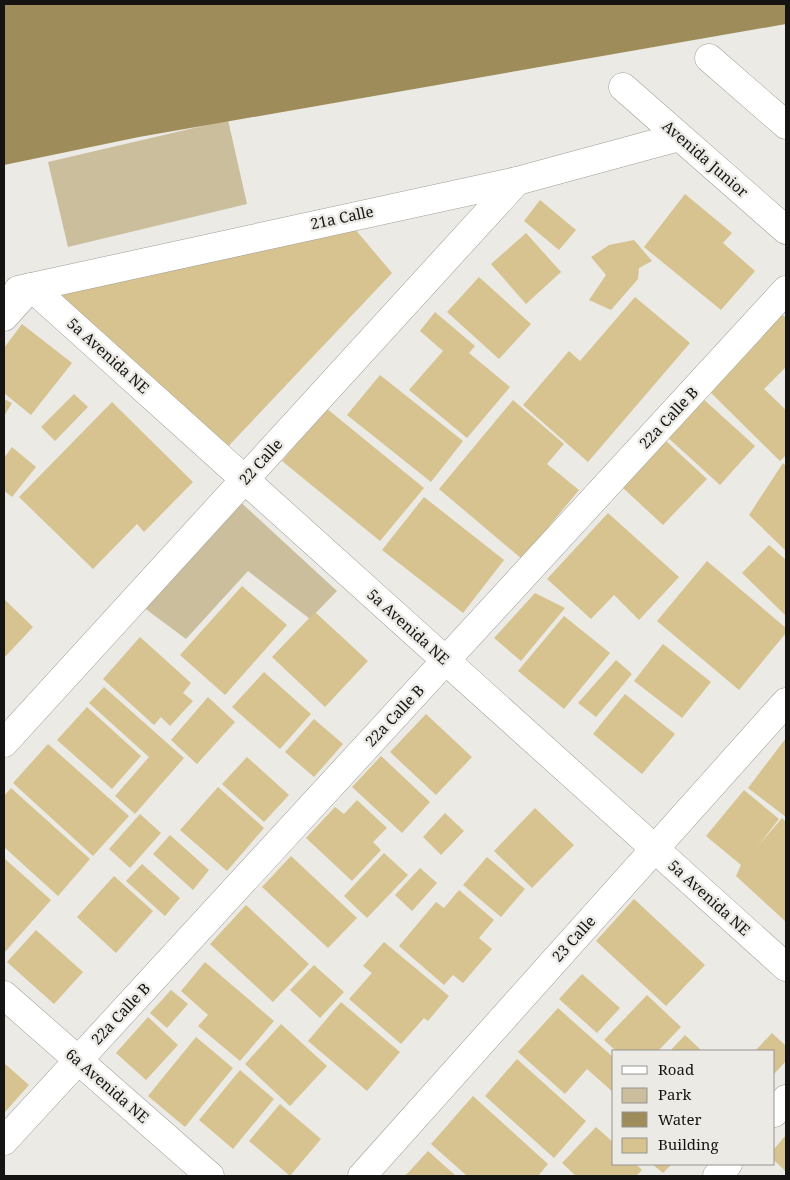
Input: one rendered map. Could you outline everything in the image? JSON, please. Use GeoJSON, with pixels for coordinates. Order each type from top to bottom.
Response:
{"type":"FeatureCollection","features":[{"type":"Feature","properties":{"kind":"street"},"geometry":{"type":"LineString","coordinates":[[709,58],[786,125]]}},
{"type":"Feature","properties":{"kind":"street","name":"Avenida Junior"},"geometry":{"type":"LineString","coordinates":[[623,87],[786,230]]}},
{"type":"Feature","properties":{"kind":"street","name":"21a Calle"},"geometry":{"type":"LineString","coordinates":[[4,293],[517,180],[679,137]]}},
{"type":"Feature","properties":{"kind":"street","name":"22 Calle"},"geometry":{"type":"LineString","coordinates":[[4,743],[517,180]]}},
{"type":"Feature","properties":{"kind":"street"},"geometry":{"type":"LineString","coordinates":[[4,317],[31,287]]}},
{"type":"Feature","properties":{"kind":"street","name":"5a Avenida NE"},"geometry":{"type":"LineString","coordinates":[[31,287],[786,967]]}},
{"type":"Feature","properties":{"kind":"street","name":"22a Calle B"},"geometry":{"type":"LineString","coordinates":[[4,1142],[786,290]]}},
{"type":"Feature","properties":{"kind":"street","name":"23 Calle"},"geometry":{"type":"LineString","coordinates":[[362,1176],[786,702]]}},
{"type":"Feature","properties":{"kind":"street","name":"6a Avenida NE"},"geometry":{"type":"LineString","coordinates":[[4,995],[210,1176]]}},
{"type":"Feature","properties":{"kind":"street"},"geometry":{"type":"LineString","coordinates":[[775,1112],[786,1099]]}},
{"type":"Feature","properties":{"kind":"street"},"geometry":{"type":"LineString","coordinates":[[717,1176],[727,1165]]}},
{"type":"Feature","properties":{"kind":"green space"},"geometry":{"type":"Polygon","coordinates":[[[228,120],[247,204],[68,247],[48,162],[228,120]]]}},
{"type":"Feature","properties":{"kind":"green space"},"geometry":{"type":"Polygon","coordinates":[[[235,497],[337,591],[310,619],[248,571],[186,639],[139,604],[235,497]]]}},
{"type":"Feature","properties":{"kind":"water"},"geometry":{"type":"Polygon","coordinates":[[[4,4],[786,4],[786,24],[139,137],[4,165],[4,4]]]}},
{"type":"Feature","properties":{"kind":"building"},"geometry":{"type":"Polygon","coordinates":[[[685,194],[732,233],[723,243],[755,271],[721,310],[644,247],[685,194]]]}},
{"type":"Feature","properties":{"kind":"building"},"geometry":{"type":"Polygon","coordinates":[[[540,200],[576,230],[559,250],[524,221],[540,200]]]}},
{"type":"Feature","properties":{"kind":"building"},"geometry":{"type":"Polygon","coordinates":[[[354,228],[392,273],[220,455],[49,293],[354,228]]]}},
{"type":"Feature","properties":{"kind":"building"},"geometry":{"type":"Polygon","coordinates":[[[526,233],[561,272],[526,304],[491,264],[526,233]]]}},
{"type":"Feature","properties":{"kind":"building"},"geometry":{"type":"Polygon","coordinates":[[[634,240],[652,261],[639,268],[638,279],[611,310],[589,300],[606,275],[591,257],[609,245],[634,240]]]}},
{"type":"Feature","properties":{"kind":"building"},"geometry":{"type":"Polygon","coordinates":[[[479,277],[531,324],[499,359],[447,312],[479,277]]]}},
{"type":"Feature","properties":{"kind":"building"},"geometry":{"type":"Polygon","coordinates":[[[635,297],[690,343],[588,462],[523,405],[569,351],[580,361],[635,297]]]}},
{"type":"Feature","properties":{"kind":"building"},"geometry":{"type":"Polygon","coordinates":[[[777,310],[786,318],[786,367],[764,389],[786,410],[786,455],[780,461],[704,386],[777,310]]]}},
{"type":"Feature","properties":{"kind":"building"},"geometry":{"type":"Polygon","coordinates":[[[435,312],[475,346],[469,353],[510,387],[467,438],[409,390],[443,351],[420,331],[435,312]]]}},
{"type":"Feature","properties":{"kind":"building"},"geometry":{"type":"Polygon","coordinates":[[[22,324],[72,363],[31,415],[4,393],[4,348],[22,324]]]}},
{"type":"Feature","properties":{"kind":"building"},"geometry":{"type":"Polygon","coordinates":[[[380,375],[463,441],[431,482],[347,415],[380,375]]]}},
{"type":"Feature","properties":{"kind":"building"},"geometry":{"type":"Polygon","coordinates":[[[74,394],[88,407],[55,441],[41,427],[74,394]]]}},
{"type":"Feature","properties":{"kind":"building"},"geometry":{"type":"Polygon","coordinates":[[[701,397],[755,446],[720,485],[665,435],[701,397]]]}},
{"type":"Feature","properties":{"kind":"building"},"geometry":{"type":"Polygon","coordinates":[[[4,399],[12,403],[4,416],[4,399]]]}},
{"type":"Feature","properties":{"kind":"building"},"geometry":{"type":"Polygon","coordinates":[[[513,400],[564,444],[547,464],[579,490],[522,559],[439,489],[513,400]]]}},
{"type":"Feature","properties":{"kind":"building"},"geometry":{"type":"Polygon","coordinates":[[[112,402],[193,482],[144,532],[137,524],[93,569],[19,497],[112,402]]]}},
{"type":"Feature","properties":{"kind":"building"},"geometry":{"type":"Polygon","coordinates":[[[326,408],[424,488],[380,541],[282,461],[326,408]]]}},
{"type":"Feature","properties":{"kind":"building"},"geometry":{"type":"Polygon","coordinates":[[[666,441],[707,479],[663,525],[623,488],[666,441]]]}},
{"type":"Feature","properties":{"kind":"building"},"geometry":{"type":"Polygon","coordinates":[[[12,447],[36,467],[12,497],[4,491],[4,458],[12,447]]]}},
{"type":"Feature","properties":{"kind":"building"},"geometry":{"type":"Polygon","coordinates":[[[783,463],[786,466],[786,551],[749,515],[783,463]]]}},
{"type":"Feature","properties":{"kind":"building"},"geometry":{"type":"Polygon","coordinates":[[[424,497],[504,560],[463,613],[382,550],[424,497]]]}},
{"type":"Feature","properties":{"kind":"building"},"geometry":{"type":"Polygon","coordinates":[[[608,513],[679,577],[639,620],[614,595],[591,619],[547,579],[608,513]]]}},
{"type":"Feature","properties":{"kind":"building"},"geometry":{"type":"Polygon","coordinates":[[[769,545],[786,560],[786,616],[742,573],[769,545]]]}},
{"type":"Feature","properties":{"kind":"building"},"geometry":{"type":"Polygon","coordinates":[[[707,561],[786,628],[786,633],[739,690],[657,621],[707,561]]]}},
{"type":"Feature","properties":{"kind":"building"},"geometry":{"type":"Polygon","coordinates":[[[242,586],[287,625],[225,695],[180,655],[242,586]]]}},
{"type":"Feature","properties":{"kind":"building"},"geometry":{"type":"Polygon","coordinates":[[[535,593],[565,608],[521,661],[494,638],[535,593]]]}},
{"type":"Feature","properties":{"kind":"building"},"geometry":{"type":"Polygon","coordinates":[[[4,599],[33,627],[4,658],[4,599]]]}},
{"type":"Feature","properties":{"kind":"building"},"geometry":{"type":"Polygon","coordinates":[[[315,612],[368,661],[325,707],[272,657],[315,612]]]}},
{"type":"Feature","properties":{"kind":"building"},"geometry":{"type":"Polygon","coordinates":[[[564,616],[610,653],[564,709],[518,671],[564,616]]]}},
{"type":"Feature","properties":{"kind":"building"},"geometry":{"type":"Polygon","coordinates":[[[140,637],[191,683],[183,693],[193,701],[170,726],[161,717],[154,725],[103,679],[140,637]]]}},
{"type":"Feature","properties":{"kind":"building"},"geometry":{"type":"Polygon","coordinates":[[[663,644],[711,682],[682,718],[634,681],[663,644]]]}},
{"type":"Feature","properties":{"kind":"building"},"geometry":{"type":"Polygon","coordinates":[[[616,660],[632,674],[596,717],[578,703],[616,660]]]}},
{"type":"Feature","properties":{"kind":"building"},"geometry":{"type":"Polygon","coordinates":[[[264,672],[311,714],[280,749],[232,707],[264,672]]]}},
{"type":"Feature","properties":{"kind":"building"},"geometry":{"type":"Polygon","coordinates":[[[104,687],[184,758],[135,814],[115,796],[149,757],[89,703],[104,687]]]}},
{"type":"Feature","properties":{"kind":"building"},"geometry":{"type":"Polygon","coordinates":[[[625,694],[675,734],[642,774],[593,734],[625,694]]]}},
{"type":"Feature","properties":{"kind":"building"},"geometry":{"type":"Polygon","coordinates":[[[208,697],[235,722],[197,764],[171,740],[208,697]]]}},
{"type":"Feature","properties":{"kind":"building"},"geometry":{"type":"Polygon","coordinates":[[[87,707],[141,756],[112,789],[57,740],[87,707]]]}},
{"type":"Feature","properties":{"kind":"building"},"geometry":{"type":"Polygon","coordinates":[[[426,714],[472,757],[436,795],[390,752],[426,714]]]}},
{"type":"Feature","properties":{"kind":"building"},"geometry":{"type":"Polygon","coordinates":[[[314,719],[343,744],[314,777],[285,752],[314,719]]]}},
{"type":"Feature","properties":{"kind":"building"},"geometry":{"type":"Polygon","coordinates":[[[786,738],[786,817],[748,788],[786,738]]]}},
{"type":"Feature","properties":{"kind":"building"},"geometry":{"type":"Polygon","coordinates":[[[48,744],[129,816],[93,856],[13,783],[48,744]]]}},
{"type":"Feature","properties":{"kind":"building"},"geometry":{"type":"Polygon","coordinates":[[[381,756],[430,802],[402,833],[352,787],[381,756]]]}},
{"type":"Feature","properties":{"kind":"building"},"geometry":{"type":"Polygon","coordinates":[[[247,757],[289,795],[264,822],[222,784],[247,757]]]}},
{"type":"Feature","properties":{"kind":"building"},"geometry":{"type":"Polygon","coordinates":[[[218,787],[264,828],[227,871],[180,830],[218,787]]]}},
{"type":"Feature","properties":{"kind":"building"},"geometry":{"type":"Polygon","coordinates":[[[11,788],[90,859],[58,896],[4,847],[4,796],[11,788]]]}},
{"type":"Feature","properties":{"kind":"building"},"geometry":{"type":"Polygon","coordinates":[[[744,790],[779,819],[758,846],[782,818],[786,822],[785,921],[736,876],[741,865],[706,836],[744,790]]]}},
{"type":"Feature","properties":{"kind":"building"},"geometry":{"type":"Polygon","coordinates":[[[357,800],[387,828],[373,842],[381,850],[352,881],[306,838],[335,807],[344,814],[357,800]]]}},
{"type":"Feature","properties":{"kind":"building"},"geometry":{"type":"Polygon","coordinates":[[[535,808],[574,845],[532,888],[494,851],[535,808]]]}},
{"type":"Feature","properties":{"kind":"building"},"geometry":{"type":"Polygon","coordinates":[[[445,813],[464,831],[441,855],[423,837],[445,813]]]}},
{"type":"Feature","properties":{"kind":"building"},"geometry":{"type":"Polygon","coordinates":[[[140,814],[161,833],[130,868],[109,849],[140,814]]]}},
{"type":"Feature","properties":{"kind":"building"},"geometry":{"type":"Polygon","coordinates":[[[170,835],[209,870],[193,890],[153,854],[170,835]]]}},
{"type":"Feature","properties":{"kind":"building"},"geometry":{"type":"Polygon","coordinates":[[[384,853],[408,875],[367,918],[344,896],[384,853]]]}},
{"type":"Feature","properties":{"kind":"building"},"geometry":{"type":"Polygon","coordinates":[[[291,856],[357,918],[328,948],[262,887],[291,856]]]}},
{"type":"Feature","properties":{"kind":"building"},"geometry":{"type":"Polygon","coordinates":[[[487,857],[525,889],[501,917],[463,885],[487,857]]]}},
{"type":"Feature","properties":{"kind":"building"},"geometry":{"type":"Polygon","coordinates":[[[4,858],[51,900],[4,953],[4,858]]]}},
{"type":"Feature","properties":{"kind":"building"},"geometry":{"type":"Polygon","coordinates":[[[142,864],[180,898],[165,916],[126,881],[142,864]]]}},
{"type":"Feature","properties":{"kind":"building"},"geometry":{"type":"Polygon","coordinates":[[[420,868],[437,883],[412,911],[395,895],[420,868]]]}},
{"type":"Feature","properties":{"kind":"building"},"geometry":{"type":"Polygon","coordinates":[[[114,876],[153,911],[116,953],[77,917],[114,876]]]}},
{"type":"Feature","properties":{"kind":"building"},"geometry":{"type":"Polygon","coordinates":[[[459,890],[494,920],[479,938],[492,949],[463,983],[453,975],[444,985],[399,946],[436,902],[444,908],[459,890]]]}},
{"type":"Feature","properties":{"kind":"building"},"geometry":{"type":"Polygon","coordinates":[[[634,899],[705,965],[666,1006],[596,941],[634,899]]]}},
{"type":"Feature","properties":{"kind":"building"},"geometry":{"type":"Polygon","coordinates":[[[246,905],[309,964],[273,1002],[210,944],[246,905]]]}},
{"type":"Feature","properties":{"kind":"building"},"geometry":{"type":"Polygon","coordinates":[[[36,930],[83,972],[54,1004],[7,962],[36,930]]]}},
{"type":"Feature","properties":{"kind":"building"},"geometry":{"type":"Polygon","coordinates":[[[384,942],[449,996],[428,1021],[424,1018],[401,1044],[349,999],[372,973],[363,966],[384,942]]]}},
{"type":"Feature","properties":{"kind":"building"},"geometry":{"type":"Polygon","coordinates":[[[205,962],[274,1021],[240,1061],[198,1026],[208,1015],[181,991],[205,962]]]}},
{"type":"Feature","properties":{"kind":"building"},"geometry":{"type":"Polygon","coordinates":[[[314,965],[344,992],[320,1018],[290,990],[314,965]]]}},
{"type":"Feature","properties":{"kind":"building"},"geometry":{"type":"Polygon","coordinates":[[[582,974],[620,1008],[597,1033],[559,999],[582,974]]]}},
{"type":"Feature","properties":{"kind":"building"},"geometry":{"type":"Polygon","coordinates":[[[171,990],[188,1004],[167,1028],[150,1013],[171,990]]]}},
{"type":"Feature","properties":{"kind":"building"},"geometry":{"type":"Polygon","coordinates":[[[647,995],[681,1027],[659,1050],[615,1050],[604,1040],[647,995]]]}},
{"type":"Feature","properties":{"kind":"building"},"geometry":{"type":"Polygon","coordinates":[[[341,1002],[400,1052],[367,1091],[308,1041],[341,1002]]]}},
{"type":"Feature","properties":{"kind":"building"},"geometry":{"type":"Polygon","coordinates":[[[558,1008],[612,1056],[612,1091],[587,1069],[565,1094],[518,1052],[558,1008]]]}},
{"type":"Feature","properties":{"kind":"building"},"geometry":{"type":"Polygon","coordinates":[[[148,1017],[178,1045],[146,1080],[116,1053],[148,1017]]]}},
{"type":"Feature","properties":{"kind":"building"},"geometry":{"type":"Polygon","coordinates":[[[281,1024],[327,1066],[290,1106],[245,1064],[281,1024]]]}},
{"type":"Feature","properties":{"kind":"building"},"geometry":{"type":"Polygon","coordinates":[[[772,1033],[786,1046],[786,1061],[775,1073],[775,1050],[756,1050],[772,1033]]]}},
{"type":"Feature","properties":{"kind":"building"},"geometry":{"type":"Polygon","coordinates":[[[685,1035],[701,1050],[671,1050],[685,1035]]]}},
{"type":"Feature","properties":{"kind":"building"},"geometry":{"type":"Polygon","coordinates":[[[196,1037],[233,1068],[185,1127],[148,1096],[196,1037]]]}},
{"type":"Feature","properties":{"kind":"building"},"geometry":{"type":"Polygon","coordinates":[[[517,1059],[586,1121],[554,1158],[485,1096],[517,1059]]]}},
{"type":"Feature","properties":{"kind":"building"},"geometry":{"type":"Polygon","coordinates":[[[4,1063],[29,1085],[4,1113],[4,1063]]]}},
{"type":"Feature","properties":{"kind":"building"},"geometry":{"type":"Polygon","coordinates":[[[240,1070],[274,1099],[233,1149],[199,1120],[240,1070]]]}},
{"type":"Feature","properties":{"kind":"building"},"geometry":{"type":"Polygon","coordinates":[[[473,1096],[548,1164],[538,1176],[467,1176],[431,1144],[473,1096]]]}},
{"type":"Feature","properties":{"kind":"building"},"geometry":{"type":"Polygon","coordinates":[[[280,1104],[321,1139],[290,1176],[249,1141],[280,1104]]]}},
{"type":"Feature","properties":{"kind":"building"},"geometry":{"type":"Polygon","coordinates":[[[596,1127],[612,1141],[612,1165],[637,1165],[642,1170],[636,1176],[576,1176],[562,1163],[596,1127]]]}},
{"type":"Feature","properties":{"kind":"building"},"geometry":{"type":"Polygon","coordinates":[[[786,1135],[786,1172],[775,1161],[775,1148],[786,1135]]]}},
{"type":"Feature","properties":{"kind":"building"},"geometry":{"type":"Polygon","coordinates":[[[428,1151],[456,1176],[405,1176],[428,1151]]]}},
{"type":"Feature","properties":{"kind":"building"},"geometry":{"type":"Polygon","coordinates":[[[653,1165],[671,1165],[663,1173],[653,1165]]]}}]}
